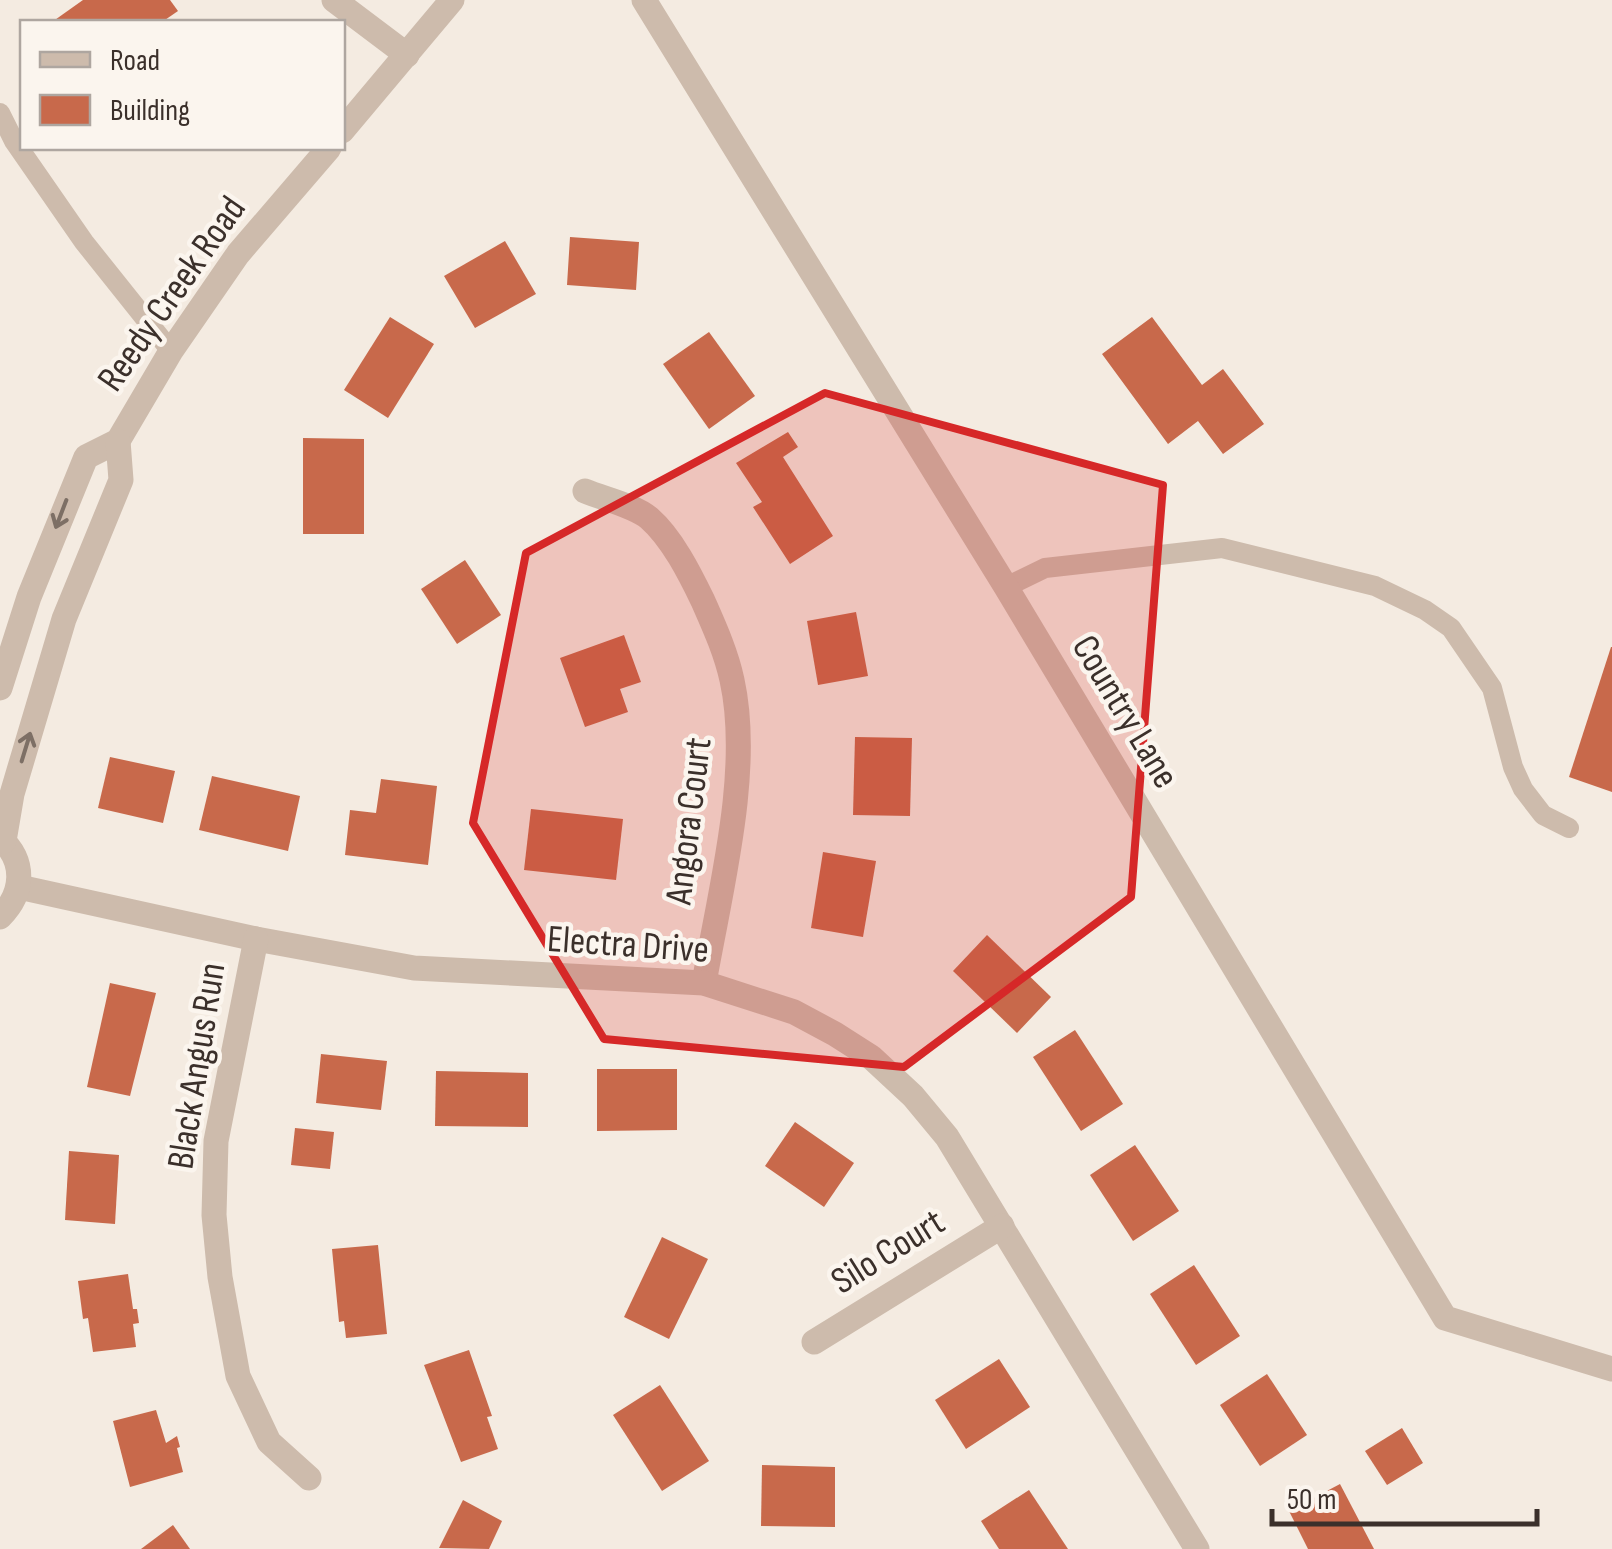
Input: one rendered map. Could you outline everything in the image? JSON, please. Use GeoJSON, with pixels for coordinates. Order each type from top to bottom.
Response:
{"type":"FeatureCollection","features":[{"type":"Feature","properties":{"kind":"street"},"geometry":{"type":"LineString","coordinates":[[334,0],[407,55]]}},
{"type":"Feature","properties":{"kind":"street"},"geometry":{"type":"LineString","coordinates":[[345,128],[452,0]]}},
{"type":"Feature","properties":{"kind":"street","name":"Country Lane"},"geometry":{"type":"LineString","coordinates":[[644,0],[1006,588],[1445,1318],[1612,1369]]}},
{"type":"Feature","properties":{"kind":"street","name":"Reedy Creek Road"},"geometry":{"type":"LineString","coordinates":[[0,688],[29,597],[86,458],[118,441],[171,351],[238,254],[327,150]]}},
{"type":"Feature","properties":{"kind":"street","name":"Reedy Creek Road"},"geometry":{"type":"LineString","coordinates":[[2,840],[64,619],[121,480],[118,441]]}},
{"type":"Feature","properties":{"kind":"street","name":"Angora Court"},"geometry":{"type":"LineString","coordinates":[[586,491],[648,516],[670,544],[694,582],[718,634],[732,679],[738,764],[704,983]]}},
{"type":"Feature","properties":{"kind":"street"},"geometry":{"type":"LineString","coordinates":[[0,916],[13,903],[19,887],[14,855],[2,840]]}},
{"type":"Feature","properties":{"kind":"street","name":"Electra Drive"},"geometry":{"type":"LineString","coordinates":[[19,887],[256,939],[414,968],[704,983],[794,1012],[871,1057],[946,1136],[1197,1549]]}},
{"type":"Feature","properties":{"kind":"street","name":"Black Angus Run"},"geometry":{"type":"LineString","coordinates":[[256,939],[216,1141],[215,1231],[238,1376],[269,1442],[310,1478]]}},
{"type":"Feature","properties":{"kind":"street","name":"Silo Court"},"geometry":{"type":"LineString","coordinates":[[814,1342],[1002,1226]]}},
{"type":"Feature","properties":{"kind":"lane"},"geometry":{"type":"LineString","coordinates":[[0,113],[14,142],[84,242],[171,351]]}},
{"type":"Feature","properties":{"kind":"lane"},"geometry":{"type":"LineString","coordinates":[[1006,588],[1045,568],[1222,548],[1375,586],[1452,628],[1492,688],[1522,789],[1543,814],[1569,828]]}},
{"type":"Feature","properties":{"kind":"highlighted area"},"geometry":{"type":"Polygon","coordinates":[[[825,393],[1163,485],[1131,897],[904,1067],[604,1039],[473,823],[526,553],[825,393]]]}},
{"type":"Feature","properties":{"kind":"building"},"geometry":{"type":"Polygon","coordinates":[[[83,0],[170,0],[178,11],[165,20],[55,20],[83,0]]]}},
{"type":"Feature","properties":{"kind":"building"},"geometry":{"type":"Polygon","coordinates":[[[570,237],[639,242],[636,290],[567,285],[570,237]]]}},
{"type":"Feature","properties":{"kind":"building"},"geometry":{"type":"Polygon","coordinates":[[[505,241],[536,294],[475,328],[444,276],[505,241]]]}},
{"type":"Feature","properties":{"kind":"building"},"geometry":{"type":"Polygon","coordinates":[[[390,317],[434,344],[388,418],[344,390],[390,317]]]}},
{"type":"Feature","properties":{"kind":"building"},"geometry":{"type":"Polygon","coordinates":[[[1152,317],[1202,385],[1223,369],[1264,424],[1223,454],[1198,421],[1168,444],[1102,354],[1152,317]]]}},
{"type":"Feature","properties":{"kind":"building"},"geometry":{"type":"Polygon","coordinates":[[[709,332],[755,396],[709,429],[663,364],[709,332]]]}},
{"type":"Feature","properties":{"kind":"building"},"geometry":{"type":"Polygon","coordinates":[[[788,432],[798,447],[783,457],[833,536],[790,564],[753,507],[762,502],[736,463],[788,432]]]}},
{"type":"Feature","properties":{"kind":"building"},"geometry":{"type":"Polygon","coordinates":[[[303,438],[364,439],[364,534],[303,534],[303,438]]]}},
{"type":"Feature","properties":{"kind":"building"},"geometry":{"type":"Polygon","coordinates":[[[465,560],[501,615],[457,644],[421,589],[465,560]]]}},
{"type":"Feature","properties":{"kind":"building"},"geometry":{"type":"Polygon","coordinates":[[[856,612],[868,676],[818,685],[807,621],[856,612]]]}},
{"type":"Feature","properties":{"kind":"building"},"geometry":{"type":"Polygon","coordinates":[[[624,635],[641,682],[620,689],[628,712],[585,727],[560,658],[624,635]]]}},
{"type":"Feature","properties":{"kind":"building"},"geometry":{"type":"Polygon","coordinates":[[[1612,647],[1612,792],[1569,777],[1612,647]]]}},
{"type":"Feature","properties":{"kind":"building"},"geometry":{"type":"Polygon","coordinates":[[[855,737],[912,738],[910,816],[853,815],[855,737]]]}},
{"type":"Feature","properties":{"kind":"building"},"geometry":{"type":"Polygon","coordinates":[[[110,757],[175,771],[163,823],[98,808],[110,757]]]}},
{"type":"Feature","properties":{"kind":"building"},"geometry":{"type":"Polygon","coordinates":[[[212,776],[300,796],[288,851],[199,830],[212,776]]]}},
{"type":"Feature","properties":{"kind":"building"},"geometry":{"type":"Polygon","coordinates":[[[381,779],[437,786],[428,865],[345,855],[350,810],[376,813],[381,779]]]}},
{"type":"Feature","properties":{"kind":"building"},"geometry":{"type":"Polygon","coordinates":[[[531,809],[623,819],[616,880],[524,870],[531,809]]]}},
{"type":"Feature","properties":{"kind":"building"},"geometry":{"type":"Polygon","coordinates":[[[823,852],[876,861],[863,937],[811,928],[823,852]]]}},
{"type":"Feature","properties":{"kind":"building"},"geometry":{"type":"Polygon","coordinates":[[[987,935],[1051,997],[1017,1033],[953,971],[987,935]]]}},
{"type":"Feature","properties":{"kind":"building"},"geometry":{"type":"Polygon","coordinates":[[[110,983],[156,993],[130,1096],[87,1087],[110,983]]]}},
{"type":"Feature","properties":{"kind":"building"},"geometry":{"type":"Polygon","coordinates":[[[1075,1030],[1123,1104],[1081,1131],[1033,1057],[1075,1030]]]}},
{"type":"Feature","properties":{"kind":"building"},"geometry":{"type":"Polygon","coordinates":[[[321,1054],[387,1061],[381,1110],[316,1103],[321,1054]]]}},
{"type":"Feature","properties":{"kind":"building"},"geometry":{"type":"Polygon","coordinates":[[[597,1069],[677,1069],[677,1130],[597,1131],[597,1069]]]}},
{"type":"Feature","properties":{"kind":"building"},"geometry":{"type":"Polygon","coordinates":[[[436,1071],[528,1073],[528,1127],[435,1126],[436,1071]]]}},
{"type":"Feature","properties":{"kind":"building"},"geometry":{"type":"Polygon","coordinates":[[[795,1122],[854,1163],[824,1207],[765,1166],[795,1122]]]}},
{"type":"Feature","properties":{"kind":"building"},"geometry":{"type":"Polygon","coordinates":[[[295,1128],[334,1132],[330,1169],[291,1165],[295,1128]]]}},
{"type":"Feature","properties":{"kind":"building"},"geometry":{"type":"Polygon","coordinates":[[[1135,1145],[1179,1211],[1133,1241],[1090,1175],[1135,1145]]]}},
{"type":"Feature","properties":{"kind":"building"},"geometry":{"type":"Polygon","coordinates":[[[69,1151],[119,1155],[115,1224],[65,1220],[69,1151]]]}},
{"type":"Feature","properties":{"kind":"building"},"geometry":{"type":"Polygon","coordinates":[[[662,1237],[708,1259],[669,1339],[624,1317],[662,1237]]]}},
{"type":"Feature","properties":{"kind":"building"},"geometry":{"type":"Polygon","coordinates":[[[378,1245],[387,1334],[346,1338],[344,1321],[339,1322],[332,1249],[378,1245]]]}},
{"type":"Feature","properties":{"kind":"building"},"geometry":{"type":"Polygon","coordinates":[[[1194,1265],[1240,1336],[1196,1365],[1150,1294],[1194,1265]]]}},
{"type":"Feature","properties":{"kind":"building"},"geometry":{"type":"Polygon","coordinates":[[[128,1274],[139,1323],[133,1324],[136,1347],[93,1352],[78,1281],[128,1274]]]}},
{"type":"Feature","properties":{"kind":"building"},"geometry":{"type":"Polygon","coordinates":[[[469,1350],[492,1416],[487,1417],[498,1449],[461,1462],[424,1365],[469,1350]]]}},
{"type":"Feature","properties":{"kind":"building"},"geometry":{"type":"Polygon","coordinates":[[[999,1359],[1030,1407],[966,1449],[935,1400],[999,1359]]]}},
{"type":"Feature","properties":{"kind":"building"},"geometry":{"type":"Polygon","coordinates":[[[1267,1374],[1307,1435],[1260,1466],[1220,1405],[1267,1374]]]}},
{"type":"Feature","properties":{"kind":"building"},"geometry":{"type":"Polygon","coordinates":[[[660,1385],[709,1461],[662,1491],[613,1415],[660,1385]]]}},
{"type":"Feature","properties":{"kind":"building"},"geometry":{"type":"Polygon","coordinates":[[[156,1410],[166,1443],[177,1436],[183,1472],[130,1487],[113,1421],[156,1410]]]}},
{"type":"Feature","properties":{"kind":"building"},"geometry":{"type":"Polygon","coordinates":[[[1402,1428],[1423,1463],[1387,1485],[1365,1451],[1402,1428]]]}},
{"type":"Feature","properties":{"kind":"building"},"geometry":{"type":"Polygon","coordinates":[[[762,1465],[835,1467],[835,1527],[761,1526],[762,1465]]]}},
{"type":"Feature","properties":{"kind":"building"},"geometry":{"type":"Polygon","coordinates":[[[1340,1484],[1374,1549],[1308,1549],[1289,1511],[1340,1484]]]}},
{"type":"Feature","properties":{"kind":"building"},"geometry":{"type":"Polygon","coordinates":[[[1029,1490],[1068,1549],[999,1549],[981,1521],[1029,1490]]]}},
{"type":"Feature","properties":{"kind":"building"},"geometry":{"type":"Polygon","coordinates":[[[463,1500],[502,1521],[489,1549],[439,1548],[463,1500]]]}},
{"type":"Feature","properties":{"kind":"building"},"geometry":{"type":"Polygon","coordinates":[[[173,1525],[190,1549],[141,1549],[173,1525]]]}}]}
